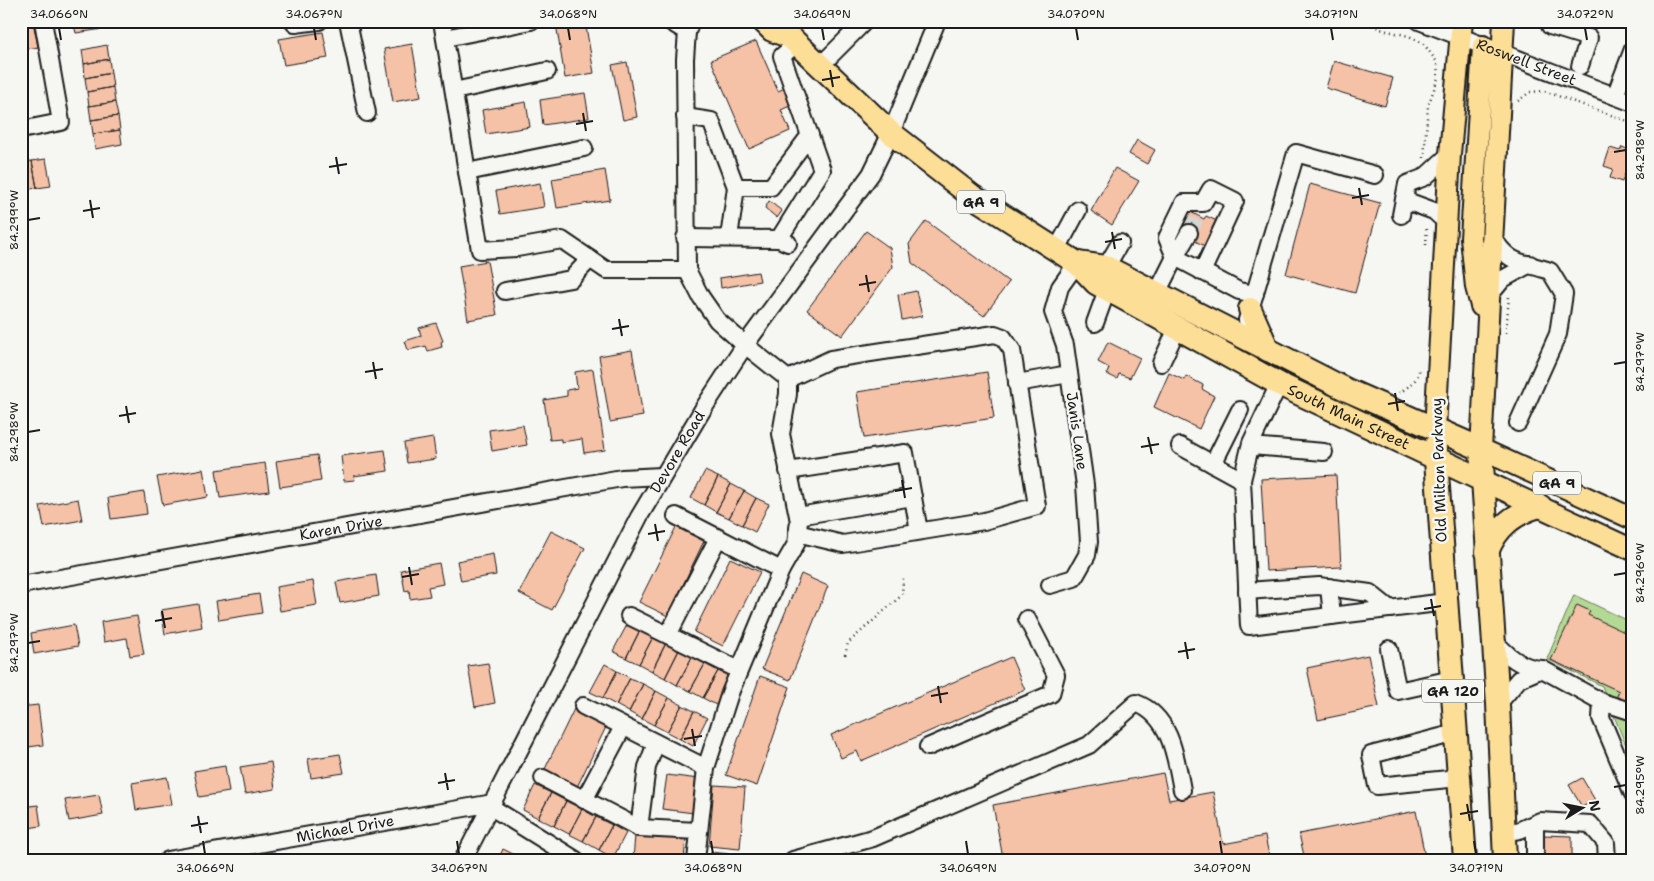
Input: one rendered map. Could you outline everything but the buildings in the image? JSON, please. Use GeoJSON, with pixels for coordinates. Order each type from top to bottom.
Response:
{"type":"FeatureCollection","features":[{"type":"Feature","properties":{"kind":"highway","name":"South Main Street"},"geometry":{"type":"LineString","coordinates":[[763,21],[772,30],[791,34],[820,66],[892,133],[972,196],[1077,263],[1096,284],[1177,330],[1279,384],[1482,480]]}},
{"type":"Feature","properties":{"kind":"highway","name":"South Main Street"},"geometry":{"type":"LineString","coordinates":[[1077,263],[1106,267],[1349,391],[1481,449]]}},
{"type":"Feature","properties":{"kind":"highway"},"geometry":{"type":"LineString","coordinates":[[1253,301],[1268,350]]}},
{"type":"Feature","properties":{"kind":"highway","name":"Old Milton Parkway"},"geometry":{"type":"LineString","coordinates":[[1435,430],[1465,860]]}},
{"type":"Feature","properties":{"kind":"highway","name":"GA 120"},"geometry":{"type":"LineString","coordinates":[[1481,449],[1498,704],[1505,860]]}},
{"type":"Feature","properties":{"kind":"highway"},"geometry":{"type":"LineString","coordinates":[[1487,552],[1494,536],[1510,519],[1524,511],[1540,506]]}},
{"type":"Feature","properties":{"kind":"main road"},"geometry":{"type":"LineString","coordinates":[[1481,449],[1486,320],[1504,21]]}},
{"type":"Feature","properties":{"kind":"main road","name":"Old Milton Parkway"},"geometry":{"type":"LineString","coordinates":[[1435,430],[1450,154],[1462,29]]}},
{"type":"Feature","properties":{"kind":"main road"},"geometry":{"type":"LineString","coordinates":[[1483,46],[1471,238],[1476,287],[1486,320]]}},
{"type":"Feature","properties":{"kind":"main road","name":"South Main Street"},"geometry":{"type":"LineString","coordinates":[[1481,449],[1633,519]]}},
{"type":"Feature","properties":{"kind":"main road","name":"South Main Street"},"geometry":{"type":"LineString","coordinates":[[1482,480],[1633,550]]}},
{"type":"Feature","properties":{"kind":"street"},"geometry":{"type":"LineString","coordinates":[[21,130],[61,122],[44,21]]}},
{"type":"Feature","properties":{"kind":"street"},"geometry":{"type":"LineString","coordinates":[[294,21],[295,24],[319,21]]}},
{"type":"Feature","properties":{"kind":"street"},"geometry":{"type":"LineString","coordinates":[[348,21],[367,113]]}},
{"type":"Feature","properties":{"kind":"street"},"geometry":{"type":"LineString","coordinates":[[442,21],[480,250],[517,248],[562,240],[606,270],[687,270]]}},
{"type":"Feature","properties":{"kind":"street"},"geometry":{"type":"LineString","coordinates":[[445,38],[531,21]]}},
{"type":"Feature","properties":{"kind":"street"},"geometry":{"type":"LineString","coordinates":[[669,21],[689,27],[700,21]]}},
{"type":"Feature","properties":{"kind":"street"},"geometry":{"type":"LineString","coordinates":[[820,66],[865,21]]}},
{"type":"Feature","properties":{"kind":"street","name":"Devore Road"},"geometry":{"type":"LineString","coordinates":[[463,860],[639,517],[662,476],[745,345],[871,174],[892,133],[937,21]]}},
{"type":"Feature","properties":{"kind":"street","name":"Roswell Street"},"geometry":{"type":"LineString","coordinates":[[1419,21],[1462,29],[1483,46],[1633,103]]}},
{"type":"Feature","properties":{"kind":"street"},"geometry":{"type":"LineString","coordinates":[[1552,21],[1550,26],[1589,38],[1580,66]]}},
{"type":"Feature","properties":{"kind":"street"},"geometry":{"type":"LineString","coordinates":[[689,27],[685,117],[685,238],[687,270],[701,297],[717,320],[788,379]]}},
{"type":"Feature","properties":{"kind":"street"},"geometry":{"type":"LineString","coordinates":[[685,238],[784,241],[822,170],[782,56],[791,34]]}},
{"type":"Feature","properties":{"kind":"street"},"geometry":{"type":"LineString","coordinates":[[1616,96],[1633,49]]}},
{"type":"Feature","properties":{"kind":"street"},"geometry":{"type":"LineString","coordinates":[[454,91],[546,71]]}},
{"type":"Feature","properties":{"kind":"street"},"geometry":{"type":"LineString","coordinates":[[685,117],[711,121],[736,187],[729,238]]}},
{"type":"Feature","properties":{"kind":"street"},"geometry":{"type":"LineString","coordinates":[[736,187],[771,187],[810,135]]}},
{"type":"Feature","properties":{"kind":"street"},"geometry":{"type":"LineString","coordinates":[[467,172],[584,148]]}},
{"type":"Feature","properties":{"kind":"street"},"geometry":{"type":"LineString","coordinates":[[1240,335],[1253,301],[1296,153],[1375,175]]}},
{"type":"Feature","properties":{"kind":"street"},"geometry":{"type":"LineString","coordinates":[[1446,223],[1434,211],[1404,199],[1450,154]]}},
{"type":"Feature","properties":{"kind":"street"},"geometry":{"type":"LineString","coordinates":[[1202,272],[1235,201],[1184,203],[1166,238],[1175,257],[1202,272],[1239,291],[1253,301]]}},
{"type":"Feature","properties":{"kind":"street"},"geometry":{"type":"LineString","coordinates":[[1056,251],[1078,210]]}},
{"type":"Feature","properties":{"kind":"street"},"geometry":{"type":"LineString","coordinates":[[1157,293],[1189,233]]}},
{"type":"Feature","properties":{"kind":"street"},"geometry":{"type":"LineString","coordinates":[[1492,236],[1502,252],[1510,258],[1550,271],[1564,294],[1558,334],[1518,423]]}},
{"type":"Feature","properties":{"kind":"street"},"geometry":{"type":"LineString","coordinates":[[1106,267],[1120,243]]}},
{"type":"Feature","properties":{"kind":"street"},"geometry":{"type":"LineString","coordinates":[[505,290],[571,279],[590,259]]}},
{"type":"Feature","properties":{"kind":"street","name":"Janis Lane"},"geometry":{"type":"LineString","coordinates":[[1050,585],[1074,578],[1087,555],[1089,542],[1085,485],[1065,345],[1053,312],[1060,287],[1077,263]]}},
{"type":"Feature","properties":{"kind":"street"},"geometry":{"type":"LineString","coordinates":[[1488,297],[1503,280],[1530,264]]}},
{"type":"Feature","properties":{"kind":"street"},"geometry":{"type":"LineString","coordinates":[[1094,323],[1107,290]]}},
{"type":"Feature","properties":{"kind":"street"},"geometry":{"type":"LineString","coordinates":[[1161,363],[1177,330]]}},
{"type":"Feature","properties":{"kind":"street"},"geometry":{"type":"LineString","coordinates":[[788,379],[831,359],[994,334],[1003,337],[1012,350],[1037,506],[984,521],[843,544],[797,533]]}},
{"type":"Feature","properties":{"kind":"street"},"geometry":{"type":"LineString","coordinates":[[1017,383],[1069,374]]}},
{"type":"Feature","properties":{"kind":"street"},"geometry":{"type":"LineString","coordinates":[[696,860],[706,768],[739,670],[781,570],[796,544],[798,516],[781,434],[788,394],[788,379]]}},
{"type":"Feature","properties":{"kind":"street"},"geometry":{"type":"LineString","coordinates":[[1279,384],[1250,446],[1242,480],[1249,626],[1446,602]]}},
{"type":"Feature","properties":{"kind":"street"},"geometry":{"type":"LineString","coordinates":[[1213,464],[1240,410]]}},
{"type":"Feature","properties":{"kind":"street"},"geometry":{"type":"LineString","coordinates":[[1180,446],[1242,480]]}},
{"type":"Feature","properties":{"kind":"street"},"geometry":{"type":"LineString","coordinates":[[1250,446],[1324,452]]}},
{"type":"Feature","properties":{"kind":"street"},"geometry":{"type":"LineString","coordinates":[[788,471],[906,453],[919,531]]}},
{"type":"Feature","properties":{"kind":"street","name":"Karen Drive"},"geometry":{"type":"LineString","coordinates":[[21,585],[622,478],[662,476]]}},
{"type":"Feature","properties":{"kind":"street"},"geometry":{"type":"LineString","coordinates":[[798,516],[913,497]]}},
{"type":"Feature","properties":{"kind":"street"},"geometry":{"type":"LineString","coordinates":[[676,516],[781,570]]}},
{"type":"Feature","properties":{"kind":"street"},"geometry":{"type":"LineString","coordinates":[[668,635],[718,538]]}},
{"type":"Feature","properties":{"kind":"street"},"geometry":{"type":"LineString","coordinates":[[1247,591],[1329,587],[1370,593],[1390,609]]}},
{"type":"Feature","properties":{"kind":"street"},"geometry":{"type":"LineString","coordinates":[[1329,587],[1332,616]]}},
{"type":"Feature","properties":{"kind":"street"},"geometry":{"type":"LineString","coordinates":[[629,616],[739,670]]}},
{"type":"Feature","properties":{"kind":"street"},"geometry":{"type":"LineString","coordinates":[[928,747],[1051,694],[1056,675],[1028,619]]}},
{"type":"Feature","properties":{"kind":"street"},"geometry":{"type":"LineString","coordinates":[[1494,641],[1518,663],[1534,669],[1542,669],[1602,702],[1633,712]]}},
{"type":"Feature","properties":{"kind":"street"},"geometry":{"type":"LineString","coordinates":[[1389,649],[1398,691],[1452,679]]}},
{"type":"Feature","properties":{"kind":"street"},"geometry":{"type":"LineString","coordinates":[[1498,704],[1520,679],[1542,669]]}},
{"type":"Feature","properties":{"kind":"street"},"geometry":{"type":"LineString","coordinates":[[1602,702],[1601,718],[1633,794]]}},
{"type":"Feature","properties":{"kind":"street"},"geometry":{"type":"LineString","coordinates":[[793,860],[874,838],[1089,745],[1136,703],[1149,708],[1161,720],[1174,751],[1182,790]]}},
{"type":"Feature","properties":{"kind":"street"},"geometry":{"type":"LineString","coordinates":[[583,706],[706,768]]}},
{"type":"Feature","properties":{"kind":"street"},"geometry":{"type":"LineString","coordinates":[[584,800],[623,726]]}},
{"type":"Feature","properties":{"kind":"street"},"geometry":{"type":"LineString","coordinates":[[1456,733],[1371,755],[1377,786],[1459,778]]}},
{"type":"Feature","properties":{"kind":"street"},"geometry":{"type":"LineString","coordinates":[[639,828],[647,766],[656,743]]}},
{"type":"Feature","properties":{"kind":"street"},"geometry":{"type":"LineString","coordinates":[[542,778],[639,828],[698,831]]}},
{"type":"Feature","properties":{"kind":"street"},"geometry":{"type":"LineString","coordinates":[[492,805],[576,860]]}},
{"type":"Feature","properties":{"kind":"street","name":"Michael Drive"},"geometry":{"type":"LineString","coordinates":[[168,860],[492,805]]}},
{"type":"Feature","properties":{"kind":"street"},"geometry":{"type":"LineString","coordinates":[[1504,833],[1520,830],[1540,821],[1590,824],[1606,843],[1607,860]]}},
{"type":"Feature","properties":{"kind":"street"},"geometry":{"type":"LineString","coordinates":[[1535,824],[1535,860]]}},
{"type":"Feature","properties":{"kind":"path"},"geometry":{"type":"LineString","coordinates":[[1363,21],[1383,30],[1409,36],[1424,43],[1437,62]]}},
{"type":"Feature","properties":{"kind":"path"},"geometry":{"type":"LineString","coordinates":[[1513,105],[1530,92],[1544,91],[1633,123]]}},
{"type":"Feature","properties":{"kind":"path"},"geometry":{"type":"LineString","coordinates":[[845,655],[848,643],[902,595],[903,578]]}},
{"type":"Feature","properties":{"kind":"green space"},"geometry":{"type":"Polygon","coordinates":[[[1574,595],[1633,623],[1633,763],[1602,686],[1547,659],[1574,595]]]}},
{"type":"Feature","properties":{"kind":"tunnel"},"geometry":{"type":"LineString","coordinates":[[1189,233],[1197,215]]}}]}
